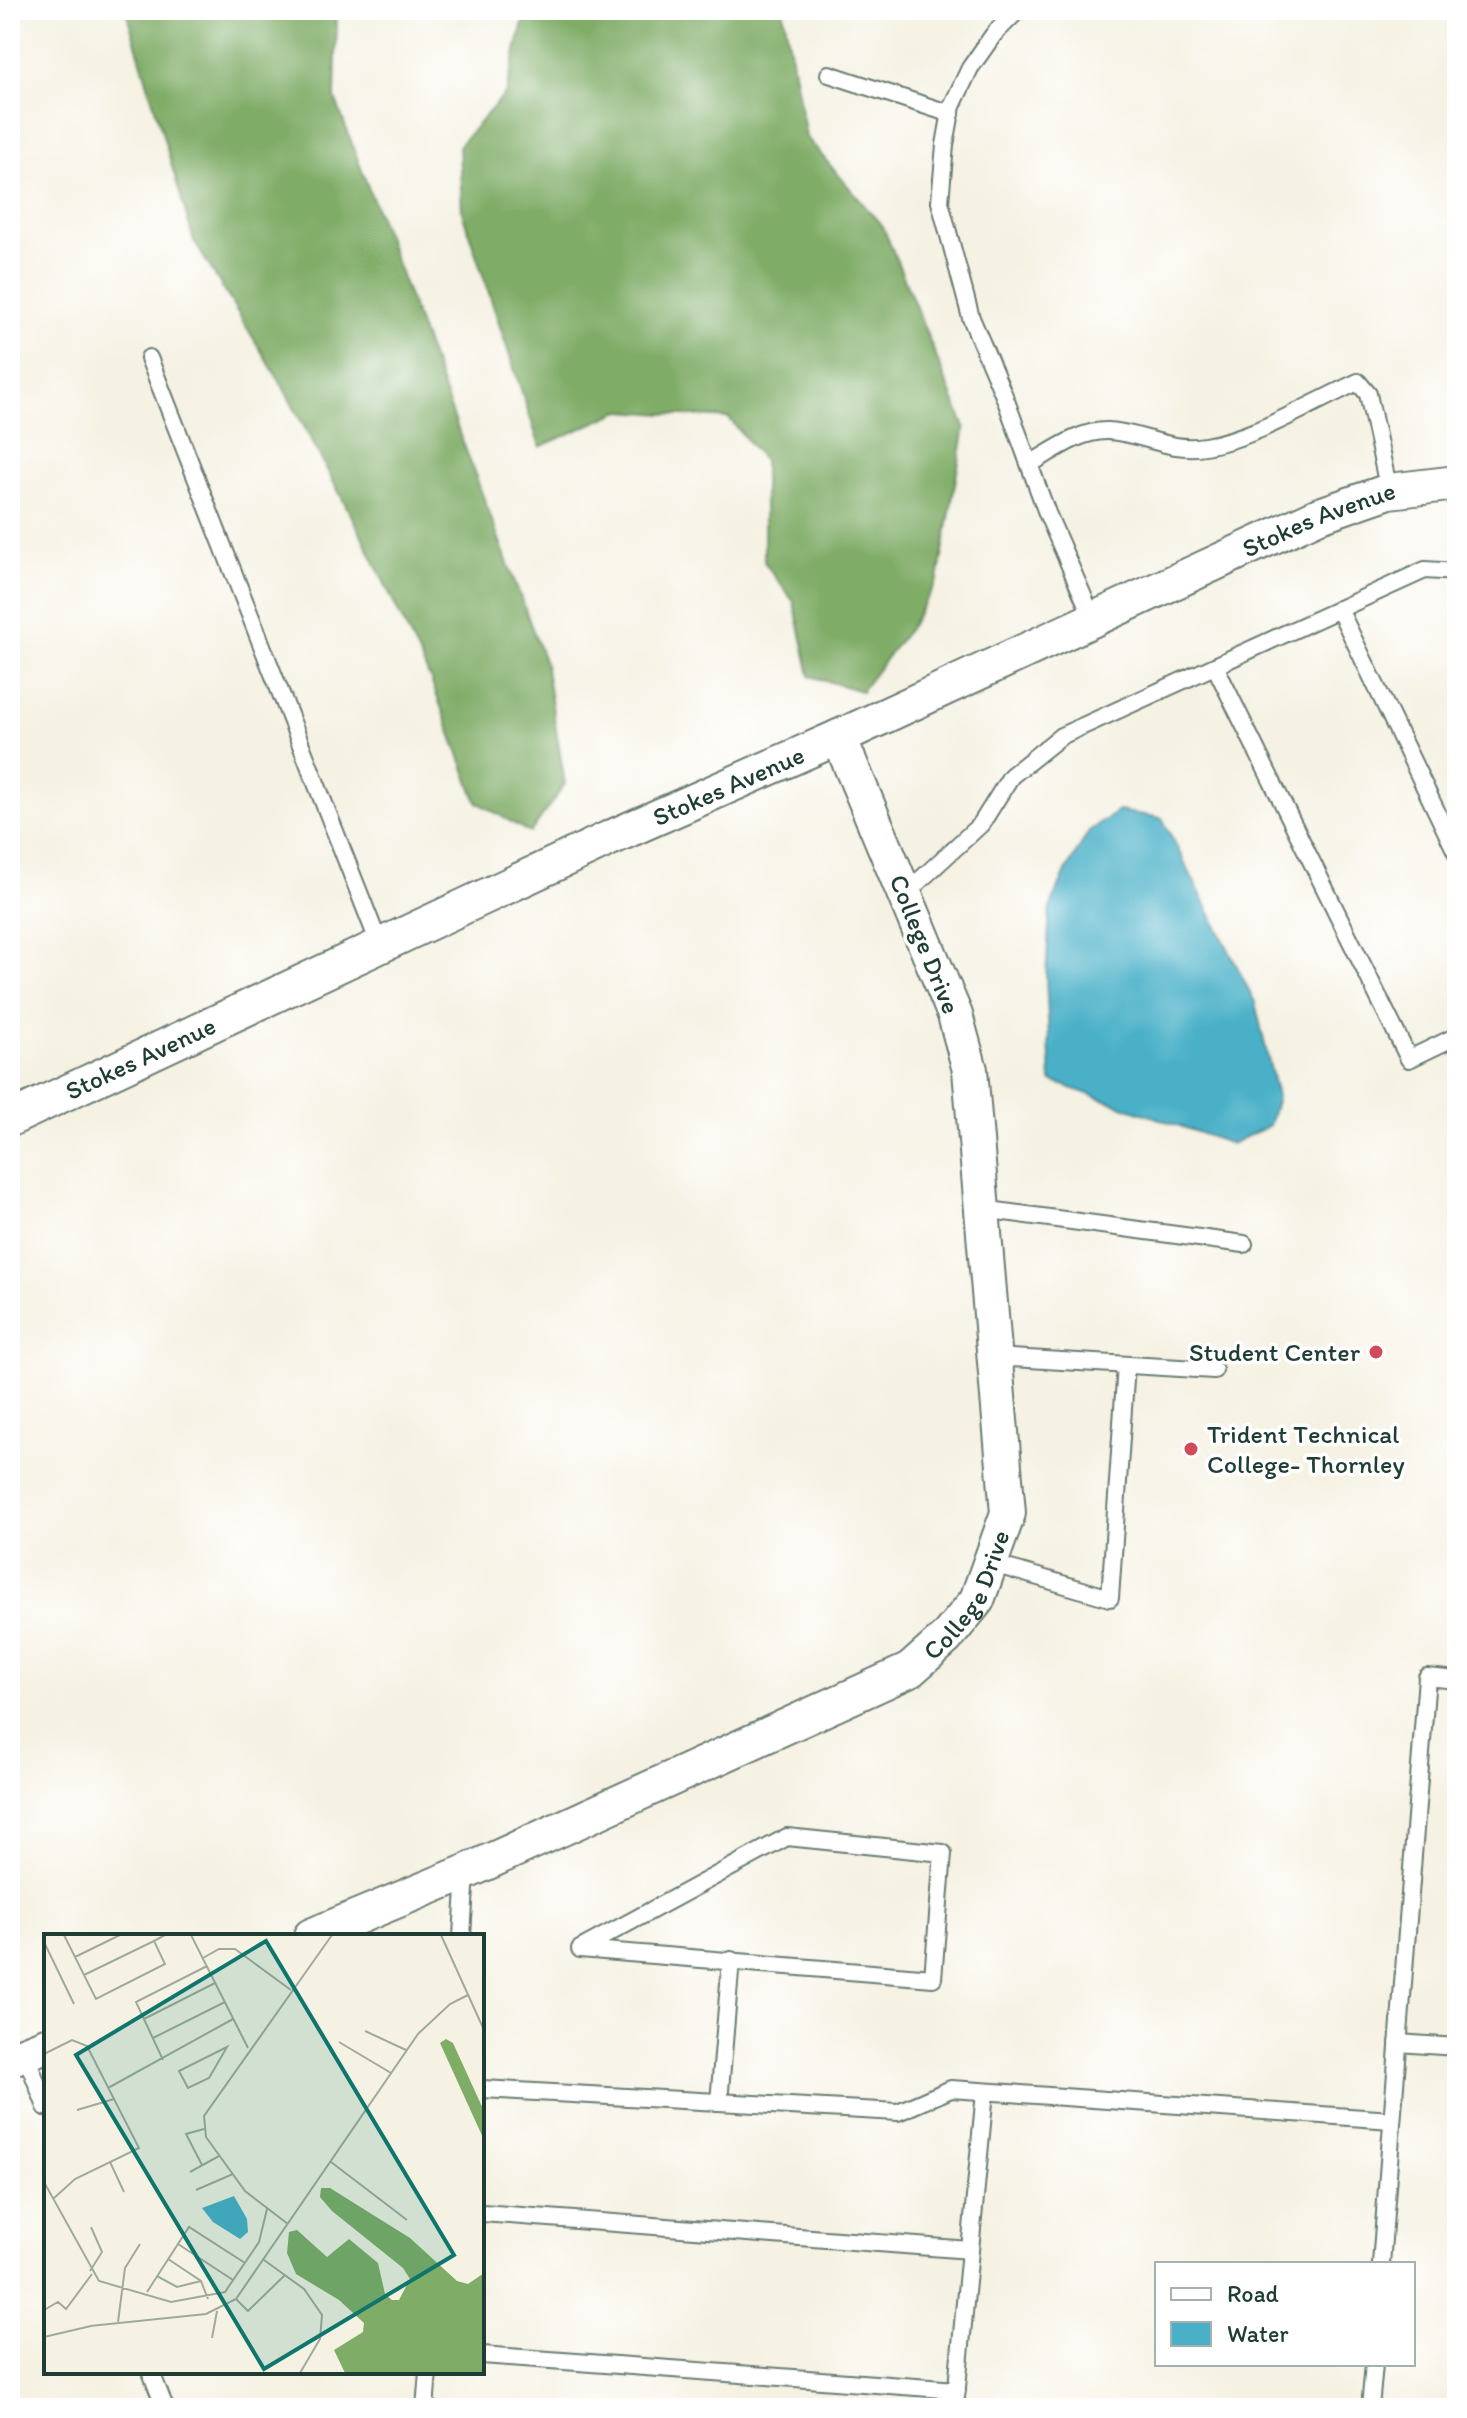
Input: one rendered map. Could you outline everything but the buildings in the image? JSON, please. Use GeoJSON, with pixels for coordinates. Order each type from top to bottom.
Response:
{"type":"FeatureCollection","features":[{"type":"Feature","properties":{"kind":"street","name":"Stokes Avenue"},"geometry":{"type":"LineString","coordinates":[[10,1119],[610,838],[839,737],[1317,516],[1389,491],[1457,483]]}},
{"type":"Feature","properties":{"kind":"street","name":"College Drive"},"geometry":{"type":"LineString","coordinates":[[316,1934],[466,1872],[910,1670],[946,1638],[977,1600],[1008,1513],[970,1070],[955,1015],[839,737]]}},
{"type":"Feature","properties":{"kind":"lane"},"geometry":{"type":"LineString","coordinates":[[1018,10],[994,34],[970,68],[951,114],[940,202],[971,318],[1047,513],[1093,619]]}},
{"type":"Feature","properties":{"kind":"lane"},"geometry":{"type":"LineString","coordinates":[[829,74],[951,114]]}},
{"type":"Feature","properties":{"kind":"lane"},"geometry":{"type":"LineString","coordinates":[[149,358],[380,946]]}},
{"type":"Feature","properties":{"kind":"lane"},"geometry":{"type":"LineString","coordinates":[[1030,464],[1082,435],[1107,431],[1175,448],[1205,446],[1245,435],[1358,382],[1368,394],[1389,491]]}},
{"type":"Feature","properties":{"kind":"lane"},"geometry":{"type":"LineString","coordinates":[[905,894],[981,824],[1011,776],[1061,736],[1425,570],[1457,572]]}},
{"type":"Feature","properties":{"kind":"lane"},"geometry":{"type":"LineString","coordinates":[[1339,609],[1457,854]]}},
{"type":"Feature","properties":{"kind":"lane"},"geometry":{"type":"LineString","coordinates":[[1215,666],[1409,1059],[1457,1036]]}},
{"type":"Feature","properties":{"kind":"lane"},"geometry":{"type":"LineString","coordinates":[[982,1209],[1244,1244]]}},
{"type":"Feature","properties":{"kind":"lane"},"geometry":{"type":"LineString","coordinates":[[995,1357],[1214,1370]]}},
{"type":"Feature","properties":{"kind":"lane"},"geometry":{"type":"LineString","coordinates":[[990,1563],[1110,1598],[1126,1365]]}},
{"type":"Feature","properties":{"kind":"lane"},"geometry":{"type":"LineString","coordinates":[[1381,2262],[1427,1677],[1457,1680]]}},
{"type":"Feature","properties":{"kind":"lane"},"geometry":{"type":"LineString","coordinates":[[787,1837],[943,1853],[933,1978],[731,1960],[580,1949],[787,1837]]}},
{"type":"Feature","properties":{"kind":"lane"},"geometry":{"type":"LineString","coordinates":[[462,1934],[466,1872]]}},
{"type":"Feature","properties":{"kind":"lane"},"geometry":{"type":"LineString","coordinates":[[719,2102],[731,1960]]}},
{"type":"Feature","properties":{"kind":"lane"},"geometry":{"type":"LineString","coordinates":[[1398,2043],[1457,2047]]}},
{"type":"Feature","properties":{"kind":"lane"},"geometry":{"type":"LineString","coordinates":[[27,2052],[44,2101]]}},
{"type":"Feature","properties":{"kind":"lane"},"geometry":{"type":"LineString","coordinates":[[484,2089],[898,2112],[951,2089],[1392,2120]]}},
{"type":"Feature","properties":{"kind":"lane"},"geometry":{"type":"LineString","coordinates":[[955,2408],[985,2092]]}},
{"type":"Feature","properties":{"kind":"lane"},"geometry":{"type":"LineString","coordinates":[[484,2213],[970,2250]]}},
{"type":"Feature","properties":{"kind":"lane"},"geometry":{"type":"LineString","coordinates":[[484,2355],[957,2390]]}},
{"type":"Feature","properties":{"kind":"lane"},"geometry":{"type":"LineString","coordinates":[[1370,2408],[1374,2366]]}},
{"type":"Feature","properties":{"kind":"lane"},"geometry":{"type":"LineString","coordinates":[[152,2374],[165,2408]]}},
{"type":"Feature","properties":{"kind":"lane"},"geometry":{"type":"LineString","coordinates":[[425,2408],[428,2374]]}},
{"type":"Feature","properties":{"kind":"green space"},"geometry":{"type":"Polygon","coordinates":[[[126,10],[341,10],[337,13],[335,98],[545,663],[565,784],[530,833],[477,802],[430,678],[359,530],[282,385],[194,241],[126,10]]]}},
{"type":"Feature","properties":{"kind":"green space"},"geometry":{"type":"Polygon","coordinates":[[[526,10],[783,10],[806,137],[883,227],[965,427],[938,580],[910,627],[861,691],[810,676],[794,602],[764,562],[764,461],[729,418],[620,411],[540,447],[462,212],[459,145],[506,93],[526,10]]]}},
{"type":"Feature","properties":{"kind":"water"},"geometry":{"type":"Polygon","coordinates":[[[1118,811],[1162,818],[1255,1002],[1277,1097],[1269,1126],[1231,1144],[1051,1081],[1046,978],[1050,908],[1067,869],[1089,831],[1118,811]]]}},
{"type":"Feature","properties":{"kind":"place","name":"Student Center"},"geometry":{"type":"Point","coordinates":[1376,1352]}},
{"type":"Feature","properties":{"kind":"place","name":"Trident Technical College- Thornley"},"geometry":{"type":"Point","coordinates":[1191,1449]}}]}
